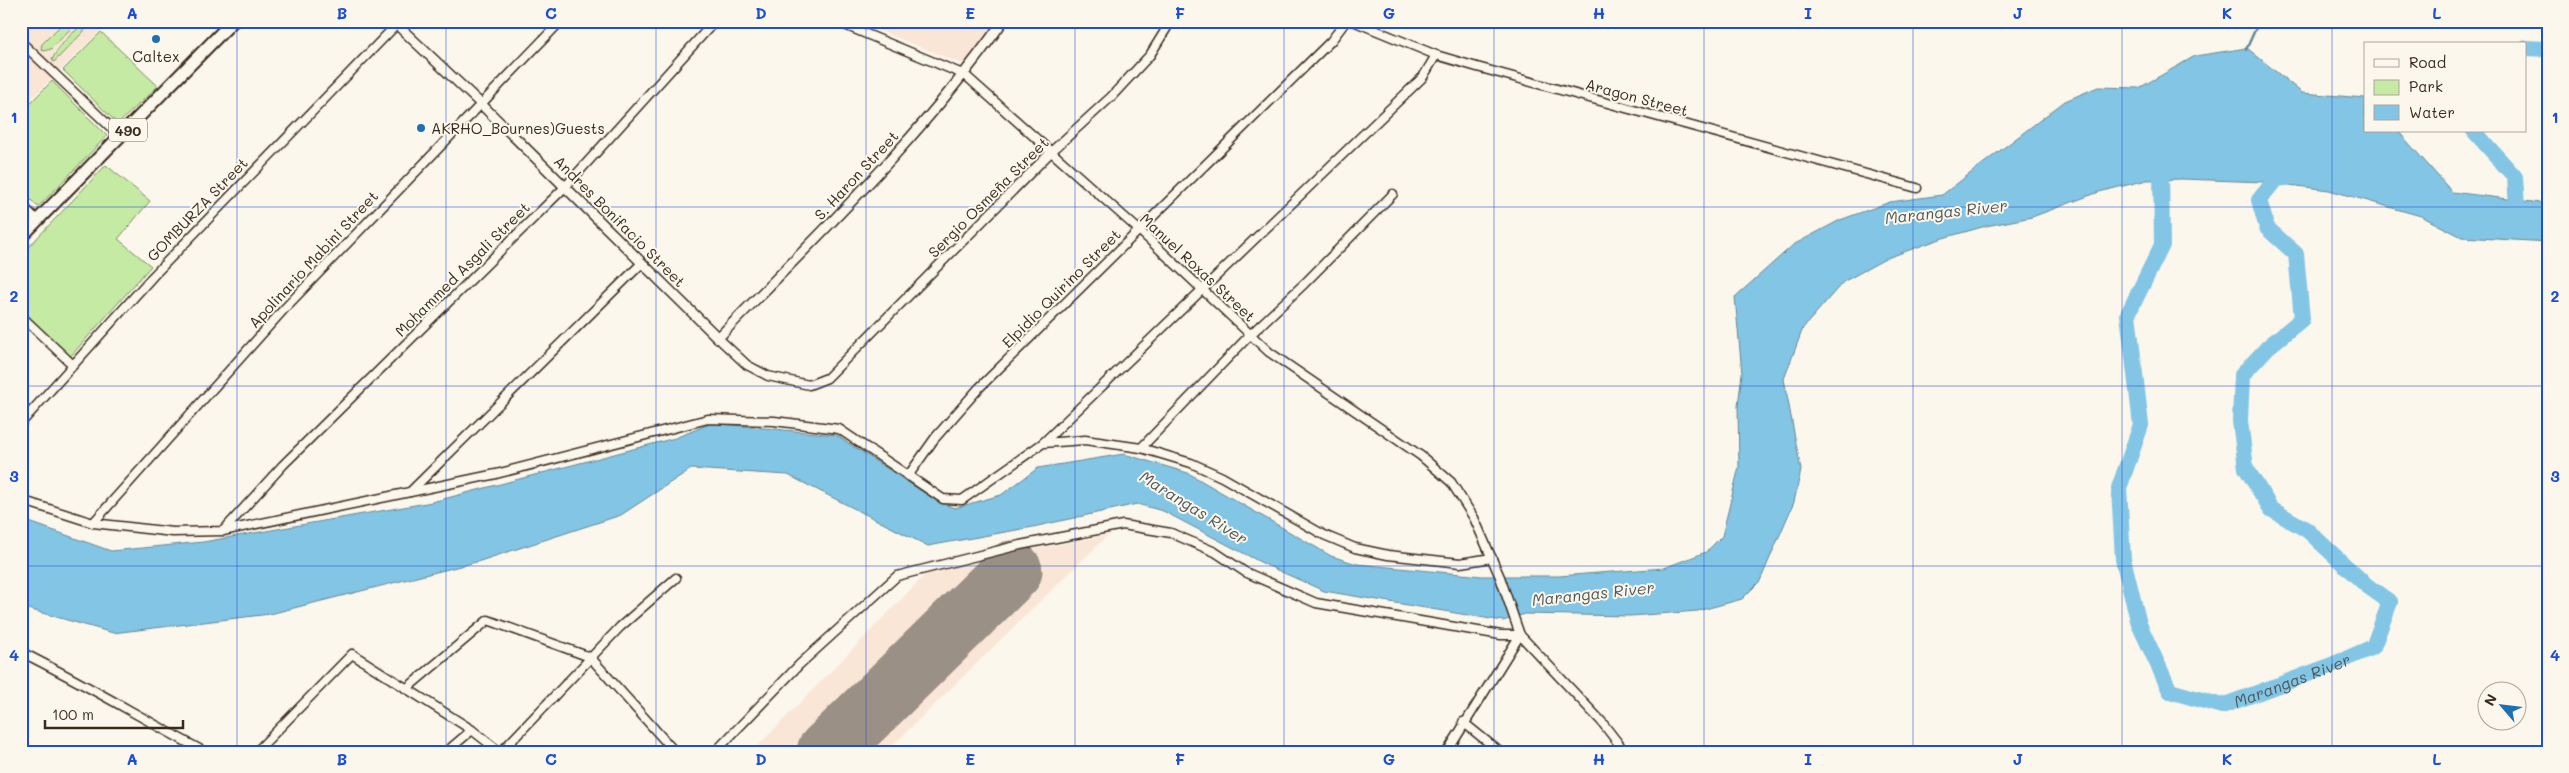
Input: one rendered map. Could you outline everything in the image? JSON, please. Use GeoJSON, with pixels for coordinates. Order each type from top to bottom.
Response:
{"type":"FeatureCollection","features":[{"type":"Feature","properties":{"kind":"main road","name":"490"},"geometry":{"type":"LineString","coordinates":[[21,237],[233,21]]}},
{"type":"Feature","properties":{"kind":"street","name":"Apolinario Mabini Street"},"geometry":{"type":"LineString","coordinates":[[93,523],[284,308],[562,21]]}},
{"type":"Feature","properties":{"kind":"street","name":"Mohammed Asgali Street"},"geometry":{"type":"LineString","coordinates":[[223,531],[283,465],[565,187],[715,21]]}},
{"type":"Feature","properties":{"kind":"street","name":"Manuel Roxas Street"},"geometry":{"type":"LineString","coordinates":[[835,21],[965,75],[1052,151],[1280,361],[1421,456],[1451,482],[1474,518],[1500,577],[1520,635]]}},
{"type":"Feature","properties":{"kind":"street","name":"S. Haron Street"},"geometry":{"type":"LineString","coordinates":[[718,338],[870,182],[965,75],[1003,21]]}},
{"type":"Feature","properties":{"kind":"street","name":"Sergio Osmeña Street"},"geometry":{"type":"LineString","coordinates":[[718,338],[756,371],[799,384],[816,383],[827,378],[1052,151],[1111,97],[1150,55],[1171,21]]}},
{"type":"Feature","properties":{"kind":"street","name":"Elpidio Quirino Street"},"geometry":{"type":"LineString","coordinates":[[908,476],[935,438],[980,388],[1331,41],[1346,21]]}},
{"type":"Feature","properties":{"kind":"street","name":"Aragon Street"},"geometry":{"type":"LineString","coordinates":[[1354,21],[1436,55],[1916,188]]}},
{"type":"Feature","properties":{"kind":"street","name":"Andres Bonifacio Street"},"geometry":{"type":"LineString","coordinates":[[396,22],[718,338]]}},
{"type":"Feature","properties":{"kind":"street","name":"GOMBURZA Street"},"geometry":{"type":"LineString","coordinates":[[21,423],[153,276],[396,22]]}},
{"type":"Feature","properties":{"kind":"street"},"geometry":{"type":"LineString","coordinates":[[21,42],[121,137]]}},
{"type":"Feature","properties":{"kind":"street"},"geometry":{"type":"LineString","coordinates":[[21,500],[93,523],[173,532],[223,531],[496,474],[708,419],[774,421],[839,428],[942,499],[962,500],[1043,443],[1200,289],[1423,77],[1436,55]]}},
{"type":"Feature","properties":{"kind":"street"},"geometry":{"type":"LineString","coordinates":[[1141,448],[1250,335],[1318,271],[1393,194]]}},
{"type":"Feature","properties":{"kind":"street"},"geometry":{"type":"LineString","coordinates":[[21,204],[38,220]]}},
{"type":"Feature","properties":{"kind":"street"},"geometry":{"type":"LineString","coordinates":[[410,492],[642,263]]}},
{"type":"Feature","properties":{"kind":"street"},"geometry":{"type":"LineString","coordinates":[[21,316],[73,365]]}},
{"type":"Feature","properties":{"kind":"street"},"geometry":{"type":"LineString","coordinates":[[1043,443],[1085,440],[1141,448],[1191,463],[1222,477],[1310,527],[1355,548],[1388,555],[1460,563],[1492,558]]}},
{"type":"Feature","properties":{"kind":"street"},"geometry":{"type":"LineString","coordinates":[[715,752],[800,664],[898,576],[1020,545],[1124,525],[1172,533],[1215,552],[1245,572],[1316,603],[1491,634],[1520,635],[1601,721],[1625,752]]}},
{"type":"Feature","properties":{"kind":"street"},"geometry":{"type":"LineString","coordinates":[[256,752],[352,654],[472,730],[500,752],[620,627],[676,578]]}},
{"type":"Feature","properties":{"kind":"street"},"geometry":{"type":"LineString","coordinates":[[406,689],[488,620],[590,657],[675,752]]}},
{"type":"Feature","properties":{"kind":"street"},"geometry":{"type":"LineString","coordinates":[[1447,752],[1463,722],[1520,635]]}},
{"type":"Feature","properties":{"kind":"street"},"geometry":{"type":"LineString","coordinates":[[21,652],[90,687],[129,712],[205,752]]}},
{"type":"Feature","properties":{"kind":"street"},"geometry":{"type":"LineString","coordinates":[[1463,722],[1500,752]]}},
{"type":"Feature","properties":{"kind":"street"},"geometry":{"type":"LineString","coordinates":[[446,752],[472,730]]}},
{"type":"Feature","properties":{"kind":"shaded area"},"geometry":{"type":"Polygon","coordinates":[[[21,21],[111,21],[21,109],[21,21]]]}},
{"type":"Feature","properties":{"kind":"shaded area"},"geometry":{"type":"Polygon","coordinates":[[[856,21],[994,21],[965,65],[856,21]]]}},
{"type":"Feature","properties":{"kind":"shaded area"},"geometry":{"type":"Polygon","coordinates":[[[1108,535],[886,752],[752,752],[926,574],[1014,553],[1108,535]]]}},
{"type":"Feature","properties":{"kind":"green space"},"geometry":{"type":"Polygon","coordinates":[[[65,21],[78,21],[51,49],[44,51],[41,48],[42,44],[65,21]]]}},
{"type":"Feature","properties":{"kind":"green space"},"geometry":{"type":"Polygon","coordinates":[[[89,22],[91,24],[54,62],[52,60],[63,43],[78,28],[89,22]]]}},
{"type":"Feature","properties":{"kind":"green space"},"geometry":{"type":"Polygon","coordinates":[[[101,32],[158,86],[118,124],[63,70],[101,32]]]}},
{"type":"Feature","properties":{"kind":"green space"},"geometry":{"type":"Polygon","coordinates":[[[52,81],[107,136],[38,207],[21,190],[21,112],[52,81]]]}},
{"type":"Feature","properties":{"kind":"green space"},"geometry":{"type":"Polygon","coordinates":[[[106,165],[150,201],[118,239],[151,266],[70,357],[21,311],[21,255],[106,165]]]}},
{"type":"Feature","properties":{"kind":"water"},"geometry":{"type":"Polygon","coordinates":[[[2247,48],[2302,93],[2364,98],[2364,132],[2399,132],[2452,192],[2548,204],[2548,242],[2462,237],[2421,216],[2329,190],[2265,182],[2182,179],[2147,180],[2099,192],[2032,217],[1986,226],[1943,238],[1887,258],[1843,282],[1803,328],[1784,379],[1801,470],[1794,502],[1760,581],[1742,599],[1698,611],[1630,616],[1525,614],[1503,621],[1324,591],[1266,565],[1163,511],[1137,504],[1033,527],[928,546],[788,475],[691,469],[621,515],[480,561],[270,614],[113,633],[21,607],[21,519],[111,551],[203,542],[432,502],[675,438],[712,423],[836,435],[938,502],[955,508],[1001,495],[1038,468],[1124,454],[1188,473],[1331,556],[1357,564],[1482,576],[1559,576],[1664,568],[1706,552],[1722,536],[1739,467],[1738,406],[1742,373],[1735,297],[1793,245],[1840,220],[1890,202],[1942,195],[2065,101],[2098,87],[2139,88],[2195,56],[2247,48]]]}},
{"type":"Feature","properties":{"kind":"waterway"},"geometry":{"type":"LineString","coordinates":[[2246,50],[2259,21]]}},
{"type":"Feature","properties":{"kind":"waterway","name":"Marangas River"},"geometry":{"type":"LineString","coordinates":[[2526,48],[2548,49]]}},
{"type":"Feature","properties":{"kind":"waterway","name":"Marangas River"},"geometry":{"type":"LineString","coordinates":[[2475,132],[2515,177],[2518,221]]}},
{"type":"Feature","properties":{"kind":"waterway","name":"Marangas River"},"geometry":{"type":"LineString","coordinates":[[2156,158],[2161,169],[2162,245],[2128,314],[2141,425],[2119,488],[2123,559],[2139,624],[2170,691],[2222,706],[2327,667],[2373,647],[2390,602],[2366,585],[2307,530],[2271,509],[2246,468],[2240,421],[2242,375],[2268,347],[2302,319],[2296,254],[2267,228],[2259,200],[2276,179],[2293,177]]}},
{"type":"Feature","properties":{"kind":"runway"},"geometry":{"type":"LineString","coordinates":[[827,752],[1012,571]]}},
{"type":"Feature","properties":{"kind":"place","name":"Caltex"},"geometry":{"type":"Point","coordinates":[156,39]}},
{"type":"Feature","properties":{"kind":"place","name":"AKRHO_Bournes)Guests"},"geometry":{"type":"Point","coordinates":[421,128]}}]}
